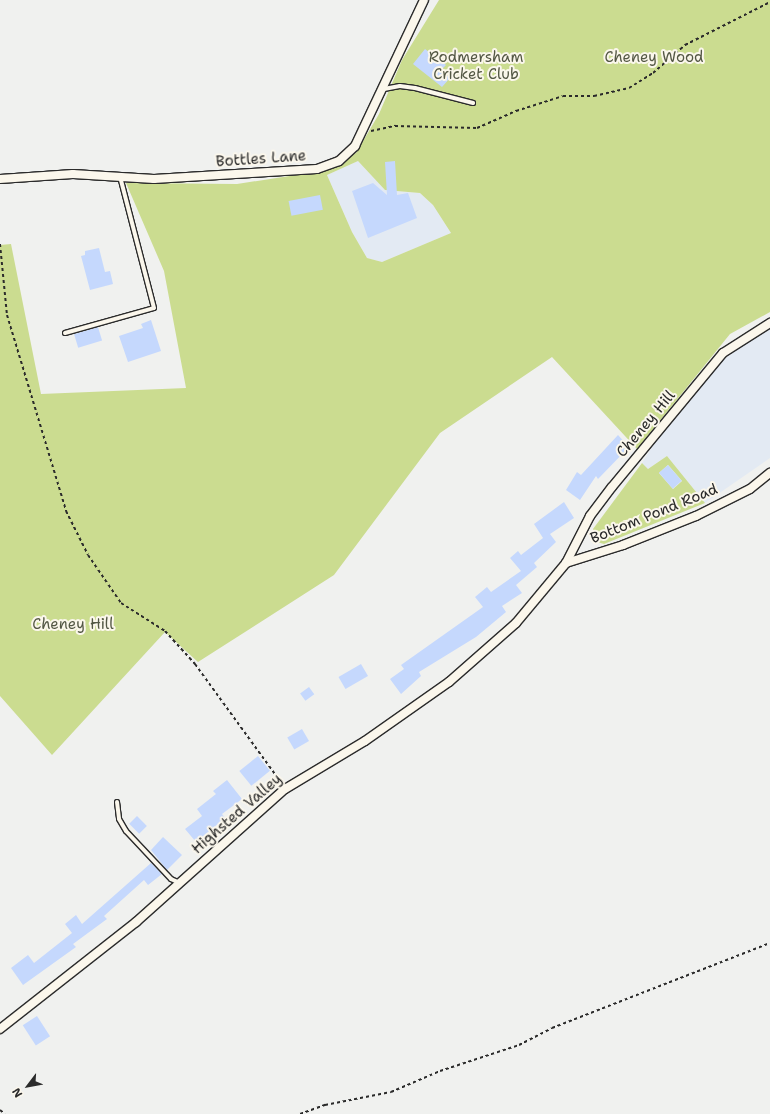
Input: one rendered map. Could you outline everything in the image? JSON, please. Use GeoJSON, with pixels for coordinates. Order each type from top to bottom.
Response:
{"type":"FeatureCollection","features":[{"type":"Feature","properties":{"kind":"street","name":"Bottles Lane"},"geometry":{"type":"LineString","coordinates":[[0,179],[73,174],[154,180],[317,169],[339,162],[355,146],[384,89],[424,0]]}},
{"type":"Feature","properties":{"kind":"street","name":"Cheney Hill"},"geometry":{"type":"LineString","coordinates":[[566,563],[590,516],[723,353],[770,323]]}},
{"type":"Feature","properties":{"kind":"street","name":"Bottom Pond Road"},"geometry":{"type":"LineString","coordinates":[[566,563],[623,545],[696,516],[750,489],[770,474]]}},
{"type":"Feature","properties":{"kind":"street","name":"Highsted Valley"},"geometry":{"type":"LineString","coordinates":[[0,1029],[56,987],[180,884],[285,789],[365,741],[449,682],[516,623],[566,563]]}},
{"type":"Feature","properties":{"kind":"lane"},"geometry":{"type":"LineString","coordinates":[[384,89],[400,86],[415,88],[473,103]]}},
{"type":"Feature","properties":{"kind":"lane"},"geometry":{"type":"LineString","coordinates":[[65,333],[154,308],[120,178]]}},
{"type":"Feature","properties":{"kind":"lane"},"geometry":{"type":"LineString","coordinates":[[117,802],[119,819],[126,831],[171,879],[180,884]]}},
{"type":"Feature","properties":{"kind":"path"},"geometry":{"type":"LineString","coordinates":[[362,132],[395,126],[477,128],[516,111],[563,96],[594,96],[629,88],[653,73],[685,45],[770,2]]}},
{"type":"Feature","properties":{"kind":"path"},"geometry":{"type":"LineString","coordinates":[[0,244],[7,315],[66,511],[88,555],[121,604],[165,631],[195,664],[285,789]]}},
{"type":"Feature","properties":{"kind":"path"},"geometry":{"type":"LineString","coordinates":[[300,1114],[324,1105],[391,1092],[440,1071],[519,1045],[552,1028],[770,943]]}},
{"type":"Feature","properties":{"kind":"path"},"geometry":{"type":"LineString","coordinates":[[0,1110],[5,1114]]}},
{"type":"Feature","properties":{"kind":"shaded area"},"geometry":{"type":"Polygon","coordinates":[[[358,161],[385,190],[420,193],[433,205],[451,233],[382,262],[367,258],[352,232],[327,175],[358,161]]]}},
{"type":"Feature","properties":{"kind":"shaded area"},"geometry":{"type":"Polygon","coordinates":[[[770,326],[770,458],[705,503],[667,456],[648,469],[642,463],[661,433],[724,359],[770,326]]]}},
{"type":"Feature","properties":{"kind":"green space"},"geometry":{"type":"Polygon","coordinates":[[[439,0],[770,0],[770,312],[730,334],[637,449],[552,357],[440,433],[334,575],[198,662],[165,632],[52,755],[0,696],[0,245],[11,244],[41,394],[186,388],[164,271],[126,183],[237,184],[322,171],[356,153],[379,114],[402,60],[439,0]],[[358,161],[327,175],[352,232],[367,258],[382,262],[451,233],[433,205],[420,193],[385,190],[358,161]]]}},
{"type":"Feature","properties":{"kind":"green space"},"geometry":{"type":"Polygon","coordinates":[[[667,456],[705,503],[604,544],[597,542],[593,529],[642,463],[648,469],[667,456]],[[668,465],[659,473],[673,489],[682,481],[668,465]]]}},
{"type":"Feature","properties":{"kind":"building"},"geometry":{"type":"Polygon","coordinates":[[[425,49],[446,65],[441,70],[450,78],[442,87],[413,64],[425,49]]]}},
{"type":"Feature","properties":{"kind":"building"},"geometry":{"type":"Polygon","coordinates":[[[395,161],[397,195],[408,193],[417,218],[368,238],[352,191],[373,183],[387,195],[385,162],[395,161]]]}},
{"type":"Feature","properties":{"kind":"building"},"geometry":{"type":"Polygon","coordinates":[[[320,195],[323,210],[291,216],[289,201],[320,195]]]}},
{"type":"Feature","properties":{"kind":"building"},"geometry":{"type":"Polygon","coordinates":[[[99,248],[105,272],[110,271],[113,284],[90,290],[81,256],[85,255],[85,251],[99,248]]]}},
{"type":"Feature","properties":{"kind":"building"},"geometry":{"type":"Polygon","coordinates":[[[151,320],[161,351],[128,362],[119,336],[143,328],[141,324],[151,320]]]}},
{"type":"Feature","properties":{"kind":"building"},"geometry":{"type":"Polygon","coordinates":[[[98,327],[102,340],[78,348],[74,334],[98,327]]]}},
{"type":"Feature","properties":{"kind":"building"},"geometry":{"type":"Polygon","coordinates":[[[618,435],[629,447],[598,479],[596,476],[580,500],[566,490],[577,472],[581,475],[618,435]]]}},
{"type":"Feature","properties":{"kind":"building"},"geometry":{"type":"Polygon","coordinates":[[[668,465],[682,481],[673,489],[659,473],[668,465]]]}},
{"type":"Feature","properties":{"kind":"building"},"geometry":{"type":"Polygon","coordinates":[[[564,502],[574,518],[550,534],[556,542],[534,563],[537,567],[516,585],[522,593],[502,606],[506,612],[476,637],[419,672],[421,676],[401,694],[390,679],[404,669],[401,665],[483,607],[475,597],[487,587],[491,592],[521,571],[510,558],[518,551],[521,555],[543,538],[534,524],[564,502]]]}},
{"type":"Feature","properties":{"kind":"building"},"geometry":{"type":"Polygon","coordinates":[[[361,664],[368,676],[345,689],[338,677],[361,664]]]}},
{"type":"Feature","properties":{"kind":"building"},"geometry":{"type":"Polygon","coordinates":[[[309,687],[314,694],[305,701],[300,693],[309,687]]]}},
{"type":"Feature","properties":{"kind":"building"},"geometry":{"type":"Polygon","coordinates":[[[302,729],[309,741],[294,750],[287,738],[302,729]]]}},
{"type":"Feature","properties":{"kind":"building"},"geometry":{"type":"Polygon","coordinates":[[[258,756],[270,771],[251,786],[239,771],[258,756]]]}},
{"type":"Feature","properties":{"kind":"building"},"geometry":{"type":"Polygon","coordinates":[[[227,780],[242,799],[222,814],[225,818],[196,842],[185,829],[202,816],[197,809],[216,794],[213,791],[227,780]]]}},
{"type":"Feature","properties":{"kind":"building"},"geometry":{"type":"Polygon","coordinates":[[[137,816],[147,826],[139,834],[129,824],[137,816]]]}},
{"type":"Feature","properties":{"kind":"building"},"geometry":{"type":"Polygon","coordinates":[[[163,837],[182,855],[167,870],[151,850],[163,837]]]}},
{"type":"Feature","properties":{"kind":"building"},"geometry":{"type":"Polygon","coordinates":[[[151,863],[162,874],[148,885],[144,880],[104,916],[107,919],[73,944],[76,947],[23,985],[11,968],[28,955],[34,963],[72,933],[65,924],[76,915],[82,924],[151,863]]]}},
{"type":"Feature","properties":{"kind":"building"},"geometry":{"type":"Polygon","coordinates":[[[37,1016],[50,1036],[36,1045],[23,1025],[37,1016]]]}},
{"type":"Feature","properties":{"kind":"park label","name":"Cheney Wood"},"geometry":{"type":"Point","coordinates":[654,58]}},
{"type":"Feature","properties":{"kind":"park label","name":"Rodmersham Cricket Club"},"geometry":{"type":"Point","coordinates":[476,66]}}]}
